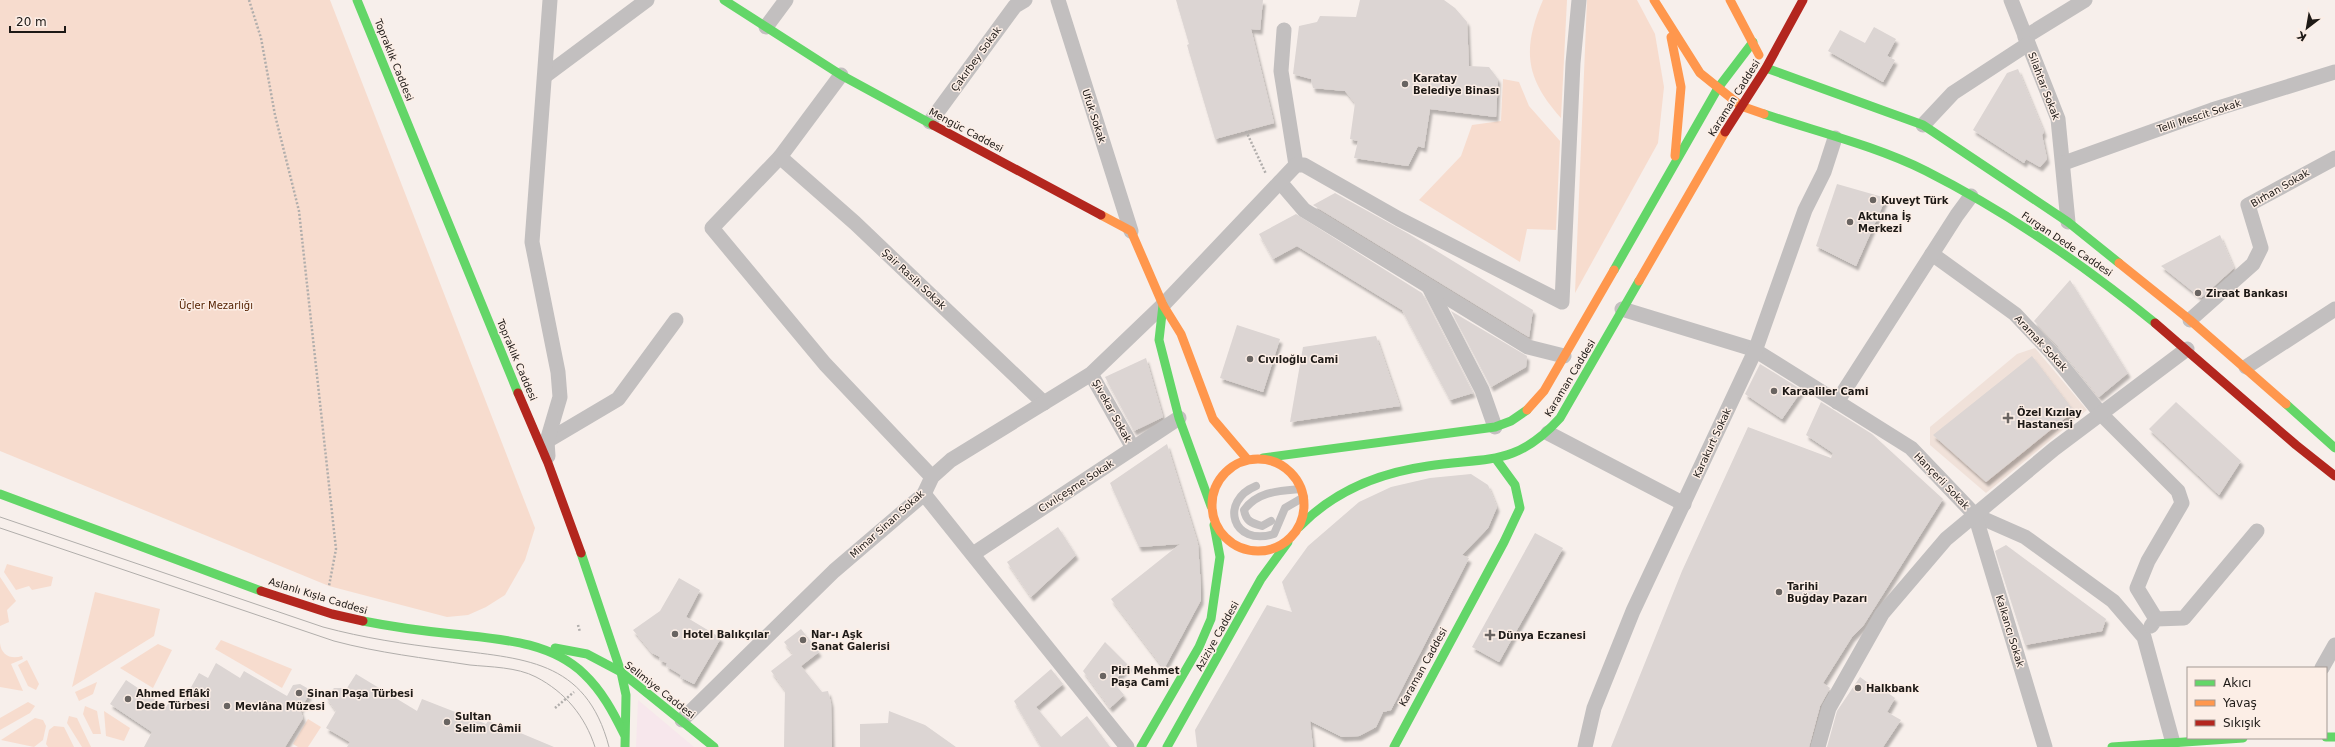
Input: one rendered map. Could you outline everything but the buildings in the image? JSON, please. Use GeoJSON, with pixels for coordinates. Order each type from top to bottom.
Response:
{"type":"FeatureCollection","features":[{"type":"Feature","properties":{"kind":"main road","name":"Topraklık Caddesi"},"geometry":{"type":"LineString","coordinates":[[358,0],[450,230],[548,463],[621,672],[626,695],[625,747]]}},
{"type":"Feature","properties":{"kind":"main road","name":"Mengüc Caddesi"},"geometry":{"type":"LineString","coordinates":[[724,0],[840,75],[1131,231]]}},
{"type":"Feature","properties":{"kind":"main road","name":"Furgan Dede Caddesi"},"geometry":{"type":"LineString","coordinates":[[1654,0],[1700,73],[1741,106],[1926,170],[2038,235],[2100,278],[2187,349],[2296,445],[2335,476]]}},
{"type":"Feature","properties":{"kind":"main road"},"geometry":{"type":"LineString","coordinates":[[1730,0],[1766,68]]}},
{"type":"Feature","properties":{"kind":"main road","name":"Karaman Caddesi"},"geometry":{"type":"LineString","coordinates":[[1394,747],[1504,542],[1520,508],[1515,485],[1496,459],[1527,448],[1548,433],[1560,418],[1741,106],[1766,68],[1803,0]]}},
{"type":"Feature","properties":{"kind":"main road"},"geometry":{"type":"LineString","coordinates":[[1667,21],[1681,87],[1677,140],[1673,168]]}},
{"type":"Feature","properties":{"kind":"main road","name":"Karaman Caddesi"},"geometry":{"type":"LineString","coordinates":[[1495,427],[1516,420],[1532,407],[1544,391],[1718,88],[1753,42]]}},
{"type":"Feature","properties":{"kind":"main road","name":"Furgan Dede Caddesi"},"geometry":{"type":"LineString","coordinates":[[1766,68],[1923,125],[2068,222],[2246,367],[2335,448]]}},
{"type":"Feature","properties":{"kind":"main road"},"geometry":{"type":"LineString","coordinates":[[1131,231],[1163,305],[1181,334],[1213,419],[1247,459]]}},
{"type":"Feature","properties":{"kind":"main road"},"geometry":{"type":"LineString","coordinates":[[1163,305],[1159,340],[1179,418],[1211,506],[1214,522],[1222,536],[1234,546],[1249,551],[1264,551],[1278,547],[1290,539],[1299,526],[1324,502],[1375,478],[1428,466],[1496,459]]}},
{"type":"Feature","properties":{"kind":"main road"},"geometry":{"type":"LineString","coordinates":[[1211,506],[1213,490],[1220,476],[1232,466],[1247,459],[1495,427]]}},
{"type":"Feature","properties":{"kind":"main road"},"geometry":{"type":"LineString","coordinates":[[1263,458],[1278,463],[1290,471],[1302,493],[1304,512],[1299,526]]}},
{"type":"Feature","properties":{"kind":"main road","name":"Aslanlı Kışla Caddesi"},"geometry":{"type":"LineString","coordinates":[[0,494],[332,614],[400,628],[518,642],[562,658],[591,679],[601,692],[626,737]]}},
{"type":"Feature","properties":{"kind":"main road","name":"Aziziye Caddesi"},"geometry":{"type":"LineString","coordinates":[[1141,747],[1199,648],[1211,619],[1220,557],[1214,522]]}},
{"type":"Feature","properties":{"kind":"main road","name":"Aziziye Caddesi"},"geometry":{"type":"LineString","coordinates":[[1167,747],[1261,579],[1290,539]]}},
{"type":"Feature","properties":{"kind":"main road","name":"Selimiye Caddesi"},"geometry":{"type":"LineString","coordinates":[[518,642],[588,654],[621,672],[714,747]]}},
{"type":"Feature","properties":{"kind":"main road"},"geometry":{"type":"LineString","coordinates":[[2112,747],[2229,739]]}},
{"type":"Feature","properties":{"kind":"street"},"geometry":{"type":"LineString","coordinates":[[548,463],[547,440],[560,397],[558,372],[532,242],[550,0]]}},
{"type":"Feature","properties":{"kind":"street"},"geometry":{"type":"LineString","coordinates":[[545,76],[647,0]]}},
{"type":"Feature","properties":{"kind":"street"},"geometry":{"type":"LineString","coordinates":[[766,27],[786,0]]}},
{"type":"Feature","properties":{"kind":"street","name":"Çakırbey Sokak"},"geometry":{"type":"LineString","coordinates":[[930,122],[1015,6],[1025,0]]}},
{"type":"Feature","properties":{"kind":"street","name":"Ufuk Sokak"},"geometry":{"type":"LineString","coordinates":[[1058,0],[1131,231]]}},
{"type":"Feature","properties":{"kind":"street"},"geometry":{"type":"LineString","coordinates":[[1284,30],[1281,72],[1296,165],[1304,165],[1399,220],[1562,302],[1573,63],[1579,0]]}},
{"type":"Feature","properties":{"kind":"street","name":"Silahtar Sokak"},"geometry":{"type":"LineString","coordinates":[[2011,0],[2058,119],[2064,163],[2068,222]]}},
{"type":"Feature","properties":{"kind":"street"},"geometry":{"type":"LineString","coordinates":[[1923,125],[1953,94],[2084,0]]}},
{"type":"Feature","properties":{"kind":"street","name":"Telli Mescit Sokak"},"geometry":{"type":"LineString","coordinates":[[2064,163],[2212,110],[2335,72]]}},
{"type":"Feature","properties":{"kind":"street"},"geometry":{"type":"LineString","coordinates":[[840,75],[780,158],[712,228],[826,364],[932,477]]}},
{"type":"Feature","properties":{"kind":"street","name":"Karakurt Sokak"},"geometry":{"type":"LineString","coordinates":[[1585,747],[1594,708],[1633,611],[1755,351],[1805,210],[1824,172],[1836,138]]}},
{"type":"Feature","properties":{"kind":"street","name":"Şair Rasih Sokak"},"geometry":{"type":"LineString","coordinates":[[780,158],[855,223],[1044,403]]}},
{"type":"Feature","properties":{"kind":"street","name":"Birhan Sokak"},"geometry":{"type":"LineString","coordinates":[[2190,320],[2253,264],[2261,248],[2248,205],[2335,158]]}},
{"type":"Feature","properties":{"kind":"street","name":"Mimar Sinan Sokak"},"geometry":{"type":"LineString","coordinates":[[682,720],[834,571],[924,494],[932,477],[951,460],[1091,374],[1163,305],[1296,165]]}},
{"type":"Feature","properties":{"kind":"street"},"geometry":{"type":"LineString","coordinates":[[1277,186],[1304,210],[1528,347],[1564,356]]}},
{"type":"Feature","properties":{"kind":"street"},"geometry":{"type":"LineString","coordinates":[[1837,402],[1971,196]]}},
{"type":"Feature","properties":{"kind":"street","name":"Aramak Sokak"},"geometry":{"type":"LineString","coordinates":[[1932,254],[2015,314],[2051,352],[2101,414],[2178,491],[2182,503],[2148,561],[2137,588],[2156,618]]}},
{"type":"Feature","properties":{"kind":"street"},"geometry":{"type":"LineString","coordinates":[[1428,286],[1482,390],[1495,427]]}},
{"type":"Feature","properties":{"kind":"street","name":"Hançerli Sokak"},"geometry":{"type":"LineString","coordinates":[[1622,309],[1755,351],[1911,448],[1975,515],[2025,537],[2113,601],[2144,637],[2173,743]]}},
{"type":"Feature","properties":{"kind":"street"},"geometry":{"type":"LineString","coordinates":[[2246,367],[2335,309]]}},
{"type":"Feature","properties":{"kind":"street"},"geometry":{"type":"LineString","coordinates":[[547,440],[618,399],[676,320]]}},
{"type":"Feature","properties":{"kind":"street"},"geometry":{"type":"LineString","coordinates":[[1818,747],[1829,708],[1882,614],[1946,539],[2054,449],[2187,349]]}},
{"type":"Feature","properties":{"kind":"street","name":"Şivekar Sokak"},"geometry":{"type":"LineString","coordinates":[[1091,374],[1133,448]]}},
{"type":"Feature","properties":{"kind":"street","name":"Cıvılçeşme Sokak"},"geometry":{"type":"LineString","coordinates":[[974,554],[1179,418]]}},
{"type":"Feature","properties":{"kind":"street"},"geometry":{"type":"LineString","coordinates":[[1548,433],[1684,504]]}},
{"type":"Feature","properties":{"kind":"street"},"geometry":{"type":"LineString","coordinates":[[924,494],[974,554],[1127,747]]}},
{"type":"Feature","properties":{"kind":"street","name":"Kalkancı Sokak"},"geometry":{"type":"LineString","coordinates":[[1975,515],[2045,747]]}},
{"type":"Feature","properties":{"kind":"street"},"geometry":{"type":"LineString","coordinates":[[2144,637],[2156,618],[2184,618],[2257,531]]}},
{"type":"Feature","properties":{"kind":"street"},"geometry":{"type":"LineString","coordinates":[[2323,667],[2335,645]]}},
{"type":"Feature","properties":{"kind":"lane"},"geometry":{"type":"LineString","coordinates":[[1256,486],[1244,491],[1237,501],[1234,514],[1237,526],[1246,534],[1260,538],[1274,534],[1285,508],[1302,493]]}},
{"type":"Feature","properties":{"kind":"lane"},"geometry":{"type":"LineString","coordinates":[[1271,521],[1262,526],[1252,523],[1246,518],[1244,510],[1251,501],[1269,492],[1302,493]]}},
{"type":"Feature","properties":{"kind":"path"},"geometry":{"type":"LineString","coordinates":[[249,0],[261,38],[275,115],[300,211],[336,549],[329,586]]}},
{"type":"Feature","properties":{"kind":"path"},"geometry":{"type":"LineString","coordinates":[[1246,131],[1277,186]]}},
{"type":"Feature","properties":{"kind":"shaded area","name":"Özel Kızılay Hastanesi"},"geometry":{"type":"Polygon","coordinates":[[[2035,348],[2087,410],[1986,493],[1930,445],[1930,427],[2017,354],[2035,348]]]}},
{"type":"Feature","properties":{"kind":"shaded area"},"geometry":{"type":"Polygon","coordinates":[[[638,700],[694,747],[636,747],[638,700]]]}},
{"type":"Feature","properties":{"kind":"green space","name":"Üçler Mezarlığı"},"geometry":{"type":"Polygon","coordinates":[[[0,0],[330,0],[535,528],[525,560],[505,595],[486,607],[468,615],[447,617],[329,586],[0,451],[0,0]]]}},
{"type":"Feature","properties":{"kind":"green space"},"geometry":{"type":"Polygon","coordinates":[[[1543,0],[1567,0],[1561,118],[1540,90],[1534,76],[1531,62],[1530,48],[1532,33],[1536,17],[1543,0]]]}},
{"type":"Feature","properties":{"kind":"green space"},"geometry":{"type":"Polygon","coordinates":[[[1587,0],[1637,0],[1655,34],[1664,87],[1658,143],[1575,293],[1587,0]]]}},
{"type":"Feature","properties":{"kind":"green space"},"geometry":{"type":"Polygon","coordinates":[[[1503,79],[1519,82],[1529,106],[1560,141],[1556,230],[1527,229],[1520,262],[1419,200],[1461,156],[1472,125],[1501,121],[1503,79]]]}},
{"type":"Feature","properties":{"kind":"green space"},"geometry":{"type":"Polygon","coordinates":[[[7,564],[53,577],[51,586],[32,590],[29,586],[16,590],[4,572],[7,564]]]}},
{"type":"Feature","properties":{"kind":"green space"},"geometry":{"type":"Polygon","coordinates":[[[0,577],[16,601],[7,610],[9,622],[0,626],[0,577]]]}},
{"type":"Feature","properties":{"kind":"green space"},"geometry":{"type":"Polygon","coordinates":[[[95,592],[160,609],[154,636],[72,687],[95,592]]]}},
{"type":"Feature","properties":{"kind":"green space"},"geometry":{"type":"Polygon","coordinates":[[[221,640],[292,669],[282,688],[215,649],[221,640]]]}},
{"type":"Feature","properties":{"kind":"green space"},"geometry":{"type":"Polygon","coordinates":[[[0,643],[2,651],[7,656],[22,656],[23,659],[11,664],[23,691],[0,687],[0,643]]]}},
{"type":"Feature","properties":{"kind":"green space"},"geometry":{"type":"Polygon","coordinates":[[[158,644],[172,650],[153,688],[120,668],[158,644]]]}},
{"type":"Feature","properties":{"kind":"green space"},"geometry":{"type":"Polygon","coordinates":[[[27,660],[39,684],[36,690],[28,686],[18,665],[27,660]]]}},
{"type":"Feature","properties":{"kind":"green space"},"geometry":{"type":"Polygon","coordinates":[[[97,682],[93,694],[79,701],[75,692],[97,682]]]}},
{"type":"Feature","properties":{"kind":"green space"},"geometry":{"type":"Polygon","coordinates":[[[28,702],[35,706],[30,713],[0,730],[0,718],[28,702]]]}},
{"type":"Feature","properties":{"kind":"green space"},"geometry":{"type":"Polygon","coordinates":[[[85,706],[97,711],[101,734],[93,734],[83,714],[85,706]]]}},
{"type":"Feature","properties":{"kind":"green space"},"geometry":{"type":"Polygon","coordinates":[[[104,711],[130,728],[124,741],[106,736],[104,711]]]}},
{"type":"Feature","properties":{"kind":"green space"},"geometry":{"type":"Polygon","coordinates":[[[69,716],[77,718],[91,747],[82,747],[67,723],[69,716]]]}},
{"type":"Feature","properties":{"kind":"green space"},"geometry":{"type":"Polygon","coordinates":[[[35,718],[43,720],[46,726],[43,740],[34,747],[1,740],[35,718]]]}},
{"type":"Feature","properties":{"kind":"green space"},"geometry":{"type":"Polygon","coordinates":[[[308,719],[321,727],[308,747],[298,747],[293,744],[308,719]]]}},
{"type":"Feature","properties":{"kind":"green space"},"geometry":{"type":"Polygon","coordinates":[[[54,726],[64,727],[74,747],[48,747],[46,744],[49,730],[54,726]]]}},
{"type":"Feature","properties":{"kind":"tram line"},"geometry":{"type":"LineString","coordinates":[[0,517],[323,627],[384,640],[500,656],[525,661],[547,668],[567,680],[585,696],[599,718],[609,747]]}},
{"type":"Feature","properties":{"kind":"tram line"},"geometry":{"type":"LineString","coordinates":[[0,528],[334,641],[402,655],[470,665],[503,668],[529,674],[556,690],[573,706],[586,725],[595,747]]}},
{"type":"Feature","properties":{"kind":"traffic: fast"},"geometry":{"type":"LineString","coordinates":[[357,0],[518,393]]}},
{"type":"Feature","properties":{"kind":"traffic: fast"},"geometry":{"type":"LineString","coordinates":[[724,0],[841,75],[933,125]]}},
{"type":"Feature","properties":{"kind":"traffic: fast"},"geometry":{"type":"LineString","coordinates":[[1614,270],[1718,88],[1753,42]]}},
{"type":"Feature","properties":{"kind":"traffic: fast"},"geometry":{"type":"LineString","coordinates":[[1766,68],[1923,125],[2068,222],[2119,263]]}},
{"type":"Feature","properties":{"kind":"traffic: fast"},"geometry":{"type":"LineString","coordinates":[[1764,114],[1887,154],[1907,162],[1957,187],[2016,222],[2073,260],[2155,323]]}},
{"type":"Feature","properties":{"kind":"traffic: fast"},"geometry":{"type":"LineString","coordinates":[[1299,527],[1327,503],[1374,479],[1410,469],[1500,457],[1529,445],[1544,434],[1560,418],[1639,281]]}},
{"type":"Feature","properties":{"kind":"traffic: fast"},"geometry":{"type":"LineString","coordinates":[[1163,305],[1159,340],[1179,418],[1211,506]]}},
{"type":"Feature","properties":{"kind":"traffic: fast"},"geometry":{"type":"LineString","coordinates":[[2286,404],[2335,448]]}},
{"type":"Feature","properties":{"kind":"traffic: fast"},"geometry":{"type":"LineString","coordinates":[[1263,458],[1495,427],[1511,421],[1527,410]]}},
{"type":"Feature","properties":{"kind":"traffic: fast"},"geometry":{"type":"LineString","coordinates":[[1394,747],[1504,542],[1520,508],[1515,485],[1496,459]]}},
{"type":"Feature","properties":{"kind":"traffic: fast"},"geometry":{"type":"LineString","coordinates":[[0,494],[261,591]]}},
{"type":"Feature","properties":{"kind":"traffic: fast"},"geometry":{"type":"LineString","coordinates":[[1141,747],[1199,647],[1211,619],[1220,557],[1214,525]]}},
{"type":"Feature","properties":{"kind":"traffic: fast"},"geometry":{"type":"LineString","coordinates":[[1167,747],[1261,579],[1288,542]]}},
{"type":"Feature","properties":{"kind":"traffic: fast"},"geometry":{"type":"LineString","coordinates":[[581,553],[621,672],[626,695],[625,747]]}},
{"type":"Feature","properties":{"kind":"traffic: fast"},"geometry":{"type":"LineString","coordinates":[[363,621],[419,630],[505,640],[539,648],[556,655],[570,663],[584,674],[596,687],[607,702],[624,734]]}},
{"type":"Feature","properties":{"kind":"traffic: fast"},"geometry":{"type":"LineString","coordinates":[[555,648],[587,654],[621,672],[714,747]]}},
{"type":"Feature","properties":{"kind":"traffic: fast"},"geometry":{"type":"LineString","coordinates":[[2327,737],[2335,737]]}},
{"type":"Feature","properties":{"kind":"traffic: fast"},"geometry":{"type":"LineString","coordinates":[[2112,747],[2228,739]]}},
{"type":"Feature","properties":{"kind":"traffic: slow"},"geometry":{"type":"LineString","coordinates":[[1654,0],[1700,73],[1741,106],[1764,114]]}},
{"type":"Feature","properties":{"kind":"traffic: slow"},"geometry":{"type":"LineString","coordinates":[[1730,0],[1759,55]]}},
{"type":"Feature","properties":{"kind":"traffic: slow"},"geometry":{"type":"LineString","coordinates":[[1671,37],[1681,87],[1675,156]]}},
{"type":"Feature","properties":{"kind":"traffic: slow"},"geometry":{"type":"LineString","coordinates":[[1639,281],[1725,132]]}},
{"type":"Feature","properties":{"kind":"traffic: slow"},"geometry":{"type":"LineString","coordinates":[[1101,215],[1131,231],[1163,305],[1181,334],[1213,419],[1247,459]]}},
{"type":"Feature","properties":{"kind":"traffic: slow"},"geometry":{"type":"LineString","coordinates":[[2119,263],[2190,320],[2286,404]]}},
{"type":"Feature","properties":{"kind":"traffic: slow"},"geometry":{"type":"LineString","coordinates":[[1527,410],[1544,391],[1614,270]]}},
{"type":"Feature","properties":{"kind":"traffic: slow"},"geometry":{"type":"LineString","coordinates":[[1249,459],[1267,459],[1284,466],[1297,479],[1304,496],[1304,505],[1304,514],[1297,531],[1284,544],[1267,551],[1249,551],[1232,544],[1219,531],[1212,514],[1212,496],[1219,479],[1232,466],[1249,459]]}},
{"type":"Feature","properties":{"kind":"traffic: jam"},"geometry":{"type":"LineString","coordinates":[[1725,132],[1766,68],[1803,0]]}},
{"type":"Feature","properties":{"kind":"traffic: jam"},"geometry":{"type":"LineString","coordinates":[[933,125],[1101,215]]}},
{"type":"Feature","properties":{"kind":"traffic: jam"},"geometry":{"type":"LineString","coordinates":[[2155,323],[2296,445],[2335,476]]}},
{"type":"Feature","properties":{"kind":"traffic: jam"},"geometry":{"type":"LineString","coordinates":[[518,393],[548,463],[581,553]]}},
{"type":"Feature","properties":{"kind":"traffic: jam"},"geometry":{"type":"LineString","coordinates":[[261,591],[332,614],[363,621]]}},
{"type":"Feature","properties":{"kind":"place","name":"Karatay Belediye Binası"},"geometry":{"type":"Point","coordinates":[1405,84]}},
{"type":"Feature","properties":{"kind":"place","name":"Kuveyt Türk"},"geometry":{"type":"Point","coordinates":[1873,200]}},
{"type":"Feature","properties":{"kind":"place","name":"Aktuna İş Merkezi"},"geometry":{"type":"Point","coordinates":[1850,222]}},
{"type":"Feature","properties":{"kind":"place","name":"Ziraat Bankası"},"geometry":{"type":"Point","coordinates":[2198,293]}},
{"type":"Feature","properties":{"kind":"place","name":"Cıvıloğlu Cami"},"geometry":{"type":"Point","coordinates":[1250,359]}},
{"type":"Feature","properties":{"kind":"place","name":"Karaaliler Cami"},"geometry":{"type":"Point","coordinates":[1774,391]}},
{"type":"Feature","properties":{"kind":"place","name":"Özel Kızılay Hastanesi"},"geometry":{"type":"Point","coordinates":[2008,418]}},
{"type":"Feature","properties":{"kind":"place","name":"Tarihi Buğday Pazarı"},"geometry":{"type":"Point","coordinates":[1779,592]}},
{"type":"Feature","properties":{"kind":"place","name":"Hotel Balıkçılar"},"geometry":{"type":"Point","coordinates":[675,634]}},
{"type":"Feature","properties":{"kind":"place","name":"Dünya Eczanesi"},"geometry":{"type":"Point","coordinates":[1490,635]}},
{"type":"Feature","properties":{"kind":"place","name":"Nar-ı Aşk Sanat Galerisi"},"geometry":{"type":"Point","coordinates":[803,640]}},
{"type":"Feature","properties":{"kind":"place","name":"Piri Mehmet Paşa Cami"},"geometry":{"type":"Point","coordinates":[1103,676]}},
{"type":"Feature","properties":{"kind":"place","name":"Halkbank"},"geometry":{"type":"Point","coordinates":[1858,688]}},
{"type":"Feature","properties":{"kind":"place","name":"Sinan Paşa Türbesi"},"geometry":{"type":"Point","coordinates":[299,693]}},
{"type":"Feature","properties":{"kind":"place","name":"Ahmed Eflâkî Dede Türbesi"},"geometry":{"type":"Point","coordinates":[128,699]}},
{"type":"Feature","properties":{"kind":"place","name":"Mevlâna Müzesi"},"geometry":{"type":"Point","coordinates":[227,706]}},
{"type":"Feature","properties":{"kind":"place","name":"Sultan Selim Câmii"},"geometry":{"type":"Point","coordinates":[447,722]}}]}
